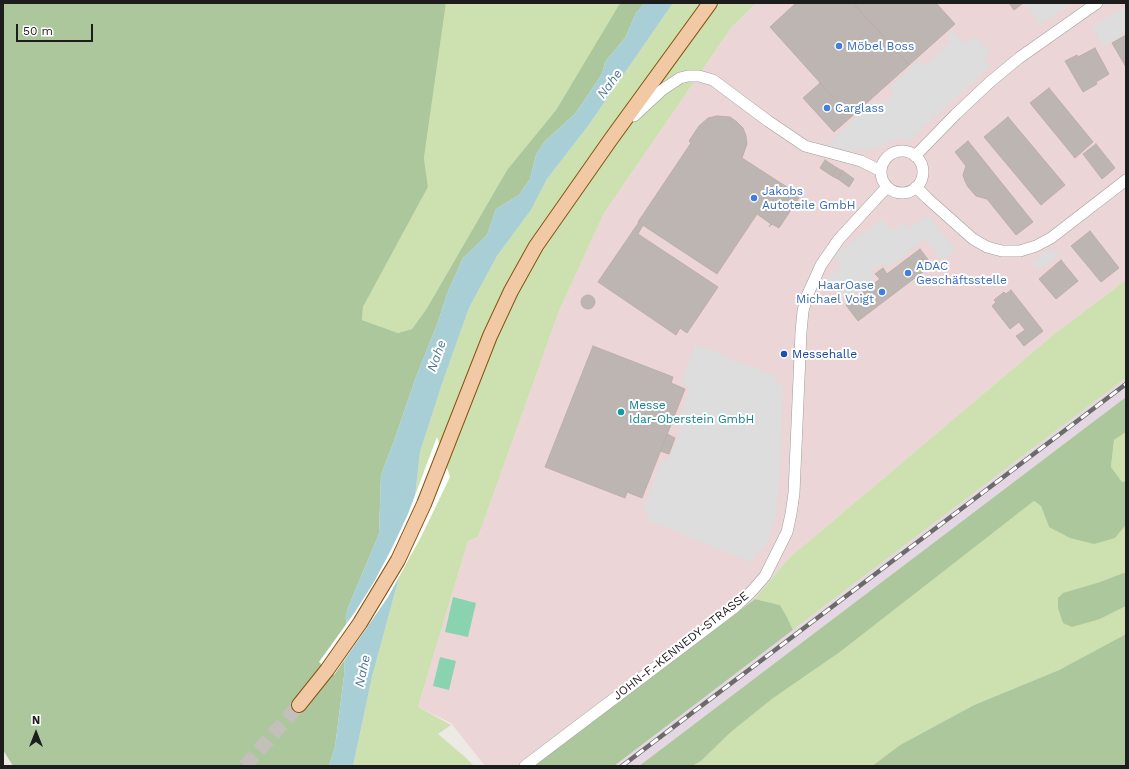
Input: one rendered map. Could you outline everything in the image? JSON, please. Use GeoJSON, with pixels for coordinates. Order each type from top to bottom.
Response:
{"type":"FeatureCollection","features":[{"type":"Feature","properties":{"kind":"main road"},"geometry":{"type":"LineString","coordinates":[[299,705],[327,670],[360,623],[398,560],[424,504],[490,336],[511,291],[536,246],[611,139],[710,3]]}},
{"type":"Feature","properties":{"kind":"street"},"geometry":{"type":"LineString","coordinates":[[915,156],[990,82],[1019,58],[1098,3]]}},
{"type":"Feature","properties":{"kind":"street"},"geometry":{"type":"LineString","coordinates":[[611,139],[646,103],[662,90],[680,78],[699,76],[713,80],[768,122],[805,146],[861,161],[881,171]]}},
{"type":"Feature","properties":{"kind":"street"},"geometry":{"type":"LineString","coordinates":[[898,152],[907,152],[915,156],[920,163],[923,172],[921,180],[916,187],[910,192],[902,193],[894,192],[887,187],[881,177],[881,171],[883,162],[889,155],[898,152]]}},
{"type":"Feature","properties":{"kind":"street"},"geometry":{"type":"LineString","coordinates":[[916,187],[973,239],[987,247],[1002,251],[1020,251],[1036,246],[1051,238],[1126,180]]}},
{"type":"Feature","properties":{"kind":"street","name":"JOHN-F.-KENNEDY-STRASSE"},"geometry":{"type":"LineString","coordinates":[[525,766],[735,607],[751,592],[764,576],[787,532],[791,514],[794,486],[801,332],[803,311],[807,296],[821,265],[839,239],[887,187]]}},
{"type":"Feature","properties":{"kind":"shaded area"},"geometry":{"type":"Polygon","coordinates":[[[756,3],[1126,3],[1126,280],[1053,335],[788,559],[755,599],[534,766],[485,766],[451,723],[418,707],[468,541],[478,537],[559,311],[604,213],[731,28],[756,3]]]}},
{"type":"Feature","properties":{"kind":"shaded area"},"geometry":{"type":"Polygon","coordinates":[[[1026,3],[1071,3],[1040,25],[1026,3]]]}},
{"type":"Feature","properties":{"kind":"shaded area"},"geometry":{"type":"Polygon","coordinates":[[[1125,7],[1126,34],[1103,47],[1092,26],[1125,7]]]}},
{"type":"Feature","properties":{"kind":"shaded area"},"geometry":{"type":"Polygon","coordinates":[[[953,30],[965,44],[975,35],[991,54],[984,58],[990,67],[907,142],[902,137],[877,148],[857,151],[827,146],[875,100],[880,105],[893,93],[889,88],[920,60],[925,65],[951,41],[947,36],[953,30]]]}},
{"type":"Feature","properties":{"kind":"shaded area"},"geometry":{"type":"Polygon","coordinates":[[[928,215],[956,250],[942,261],[925,239],[887,269],[883,264],[871,272],[876,278],[847,299],[840,291],[828,288],[823,281],[841,267],[833,256],[882,219],[892,231],[904,222],[909,228],[928,215]]]}},
{"type":"Feature","properties":{"kind":"shaded area"},"geometry":{"type":"Polygon","coordinates":[[[1049,249],[1060,254],[1041,268],[1029,264],[1049,249]]]}},
{"type":"Feature","properties":{"kind":"shaded area","name":"Messe Idar-Oberstein GmbH"},"geometry":{"type":"Polygon","coordinates":[[[695,344],[778,377],[775,384],[783,385],[780,475],[776,516],[767,544],[756,555],[753,563],[647,520],[649,513],[643,511],[660,464],[668,460],[680,433],[677,425],[690,388],[681,383],[695,344]]]}},
{"type":"Feature","properties":{"kind":"shaded area"},"geometry":{"type":"Polygon","coordinates":[[[1126,378],[1126,397],[639,766],[614,766],[1126,378]]]}},
{"type":"Feature","properties":{"kind":"green space"},"geometry":{"type":"Polygon","coordinates":[[[3,3],[446,3],[424,158],[428,187],[363,307],[362,320],[398,333],[412,329],[427,308],[507,170],[556,110],[619,5],[621,3],[645,3],[636,13],[625,38],[605,62],[602,74],[575,114],[545,141],[536,155],[530,179],[519,195],[496,209],[487,235],[463,258],[447,294],[381,475],[379,534],[347,610],[344,676],[335,747],[329,766],[13,766],[3,750],[3,3]]]}},
{"type":"Feature","properties":{"kind":"green space"},"geometry":{"type":"Polygon","coordinates":[[[446,3],[621,3],[556,110],[507,170],[427,308],[412,329],[398,333],[362,320],[363,307],[428,187],[424,158],[446,3]]]}},
{"type":"Feature","properties":{"kind":"green space"},"geometry":{"type":"Polygon","coordinates":[[[673,3],[756,3],[731,28],[604,213],[559,311],[478,537],[468,541],[418,707],[451,725],[438,734],[474,766],[353,766],[372,677],[411,533],[420,452],[469,308],[497,256],[531,210],[547,179],[588,126],[673,3]]]}},
{"type":"Feature","properties":{"kind":"green space"},"geometry":{"type":"Polygon","coordinates":[[[1126,280],[1126,378],[793,630],[780,605],[755,599],[788,559],[1053,335],[1126,280]]]}},
{"type":"Feature","properties":{"kind":"green space"},"geometry":{"type":"Polygon","coordinates":[[[1126,397],[1126,432],[1114,440],[1111,467],[1122,482],[1126,481],[1126,525],[1115,538],[1094,544],[1070,538],[1049,527],[1041,506],[1034,501],[840,652],[772,699],[731,732],[701,761],[692,766],[639,766],[1126,397]]]}},
{"type":"Feature","properties":{"kind":"green space"},"geometry":{"type":"Polygon","coordinates":[[[1126,432],[1126,481],[1122,482],[1111,467],[1114,440],[1126,432]]]}},
{"type":"Feature","properties":{"kind":"green space"},"geometry":{"type":"Polygon","coordinates":[[[1034,501],[1041,506],[1049,527],[1115,538],[1126,525],[1126,572],[1097,583],[1100,619],[1126,606],[1126,634],[1059,670],[974,705],[900,745],[872,766],[692,766],[701,761],[731,732],[772,699],[840,652],[1034,501]]]}},
{"type":"Feature","properties":{"kind":"green space"},"geometry":{"type":"Polygon","coordinates":[[[1126,572],[1126,606],[1100,619],[1072,627],[1063,623],[1058,608],[1058,598],[1063,593],[1097,583],[1126,572]]]}},
{"type":"Feature","properties":{"kind":"green space"},"geometry":{"type":"Polygon","coordinates":[[[453,597],[476,603],[468,637],[445,632],[453,597]]]}},
{"type":"Feature","properties":{"kind":"green space"},"geometry":{"type":"Polygon","coordinates":[[[755,599],[780,605],[793,630],[614,766],[534,766],[755,599]]]}},
{"type":"Feature","properties":{"kind":"green space"},"geometry":{"type":"Polygon","coordinates":[[[1126,634],[1126,766],[872,766],[900,745],[974,705],[1059,670],[1126,634]]]}},
{"type":"Feature","properties":{"kind":"green space"},"geometry":{"type":"Polygon","coordinates":[[[440,657],[456,661],[449,690],[433,686],[440,657]]]}},
{"type":"Feature","properties":{"kind":"water","name":"Nahe"},"geometry":{"type":"Polygon","coordinates":[[[645,3],[673,3],[588,126],[547,179],[531,210],[497,256],[469,308],[420,452],[411,533],[372,677],[353,766],[329,766],[335,747],[344,676],[347,610],[379,534],[381,475],[447,294],[463,258],[487,235],[496,209],[519,195],[530,179],[536,155],[545,141],[575,114],[602,74],[605,62],[625,38],[636,13],[645,3]]]}},
{"type":"Feature","properties":{"kind":"pier"},"geometry":{"type":"Polygon","coordinates":[[[437,437],[450,477],[422,535],[388,597],[334,675],[319,662],[355,612],[374,582],[393,546],[408,514],[437,437]]]}},
{"type":"Feature","properties":{"kind":"building","name":"Möbel Boss"},"geometry":{"type":"Polygon","coordinates":[[[796,3],[853,3],[909,65],[851,117],[770,27],[796,3]]]}},
{"type":"Feature","properties":{"kind":"building"},"geometry":{"type":"Polygon","coordinates":[[[853,3],[936,3],[955,24],[909,65],[853,3]]]}},
{"type":"Feature","properties":{"kind":"building"},"geometry":{"type":"Polygon","coordinates":[[[1009,3],[1023,3],[1014,10],[1009,3]]]}},
{"type":"Feature","properties":{"kind":"building"},"geometry":{"type":"Polygon","coordinates":[[[1126,35],[1126,67],[1112,43],[1126,35]]]}},
{"type":"Feature","properties":{"kind":"building"},"geometry":{"type":"Polygon","coordinates":[[[1095,48],[1109,74],[1096,82],[1097,84],[1083,92],[1065,61],[1077,55],[1078,57],[1095,48]]]}},
{"type":"Feature","properties":{"kind":"building","name":"Carglass"},"geometry":{"type":"Polygon","coordinates":[[[820,83],[851,117],[834,132],[803,98],[820,83]]]}},
{"type":"Feature","properties":{"kind":"building"},"geometry":{"type":"Polygon","coordinates":[[[1049,88],[1093,142],[1075,158],[1030,103],[1049,88]]]}},
{"type":"Feature","properties":{"kind":"building"},"geometry":{"type":"Polygon","coordinates":[[[717,116],[730,117],[743,128],[747,144],[742,158],[800,196],[779,228],[772,224],[769,227],[771,224],[757,214],[717,274],[638,222],[691,143],[689,141],[699,126],[708,118],[717,116]]]}},
{"type":"Feature","properties":{"kind":"building"},"geometry":{"type":"Polygon","coordinates":[[[1008,117],[1065,185],[1041,205],[984,137],[1008,117]]]}},
{"type":"Feature","properties":{"kind":"building"},"geometry":{"type":"Polygon","coordinates":[[[968,141],[1033,222],[1016,235],[987,199],[976,196],[968,187],[963,175],[966,166],[955,152],[968,141]]]}},
{"type":"Feature","properties":{"kind":"building"},"geometry":{"type":"Polygon","coordinates":[[[1096,144],[1115,168],[1102,179],[1083,154],[1096,144]]]}},
{"type":"Feature","properties":{"kind":"building"},"geometry":{"type":"Polygon","coordinates":[[[825,160],[837,168],[832,176],[820,168],[825,160]]]}},
{"type":"Feature","properties":{"kind":"building"},"geometry":{"type":"Polygon","coordinates":[[[837,168],[843,171],[838,179],[832,176],[837,168]]]}},
{"type":"Feature","properties":{"kind":"building"},"geometry":{"type":"Polygon","coordinates":[[[843,171],[854,179],[849,187],[838,179],[843,171]]]}},
{"type":"Feature","properties":{"kind":"building"},"geometry":{"type":"Polygon","coordinates":[[[639,222],[643,225],[638,234],[718,287],[687,333],[680,328],[676,335],[598,282],[639,222]]]}},
{"type":"Feature","properties":{"kind":"building"},"geometry":{"type":"Polygon","coordinates":[[[1090,231],[1119,268],[1101,282],[1071,246],[1090,231]]]}},
{"type":"Feature","properties":{"kind":"building"},"geometry":{"type":"Polygon","coordinates":[[[920,249],[932,265],[858,321],[846,305],[880,279],[875,274],[883,268],[887,274],[920,249]]]}},
{"type":"Feature","properties":{"kind":"building"},"geometry":{"type":"Polygon","coordinates":[[[1061,260],[1078,281],[1056,299],[1039,279],[1061,260]]]}},
{"type":"Feature","properties":{"kind":"building"},"geometry":{"type":"Polygon","coordinates":[[[1011,290],[1043,331],[1024,346],[1016,336],[1025,330],[1019,322],[1010,329],[992,306],[996,302],[994,300],[1004,292],[1006,294],[1011,290]]]}},
{"type":"Feature","properties":{"kind":"building"},"geometry":{"type":"Polygon","coordinates":[[[585,295],[591,295],[595,299],[595,305],[591,309],[585,309],[581,305],[581,299],[585,295]]]}},
{"type":"Feature","properties":{"kind":"building","name":"Messe Idar-Oberstein GmbH"},"geometry":{"type":"Polygon","coordinates":[[[593,346],[673,377],[671,383],[685,389],[642,498],[627,492],[625,498],[545,467],[593,346]]]}},
{"type":"Feature","properties":{"kind":"building"},"geometry":{"type":"Polygon","coordinates":[[[667,434],[675,438],[669,454],[660,451],[667,434]]]}},
{"type":"Feature","properties":{"kind":"tunnel"},"geometry":{"type":"LineString","coordinates":[[245,766],[299,705]]}},
{"type":"Feature","properties":{"kind":"railway"},"geometry":{"type":"LineString","coordinates":[[622,766],[1126,384]]}},
{"type":"Feature","properties":{"kind":"place","name":"Möbel Boss"},"geometry":{"type":"Point","coordinates":[839,46]}},
{"type":"Feature","properties":{"kind":"place","name":"Carglass"},"geometry":{"type":"Point","coordinates":[827,108]}},
{"type":"Feature","properties":{"kind":"place","name":"Jakobs Autoteile GmbH"},"geometry":{"type":"Point","coordinates":[754,198]}},
{"type":"Feature","properties":{"kind":"place","name":"ADAC Geschäftsstelle"},"geometry":{"type":"Point","coordinates":[908,273]}},
{"type":"Feature","properties":{"kind":"place","name":"HaarOase Michael Voigt"},"geometry":{"type":"Point","coordinates":[882,292]}},
{"type":"Feature","properties":{"kind":"place","name":"Messehalle"},"geometry":{"type":"Point","coordinates":[784,354]}},
{"type":"Feature","properties":{"kind":"place","name":"Messe Idar-Oberstein GmbH"},"geometry":{"type":"Point","coordinates":[621,412]}}]}
